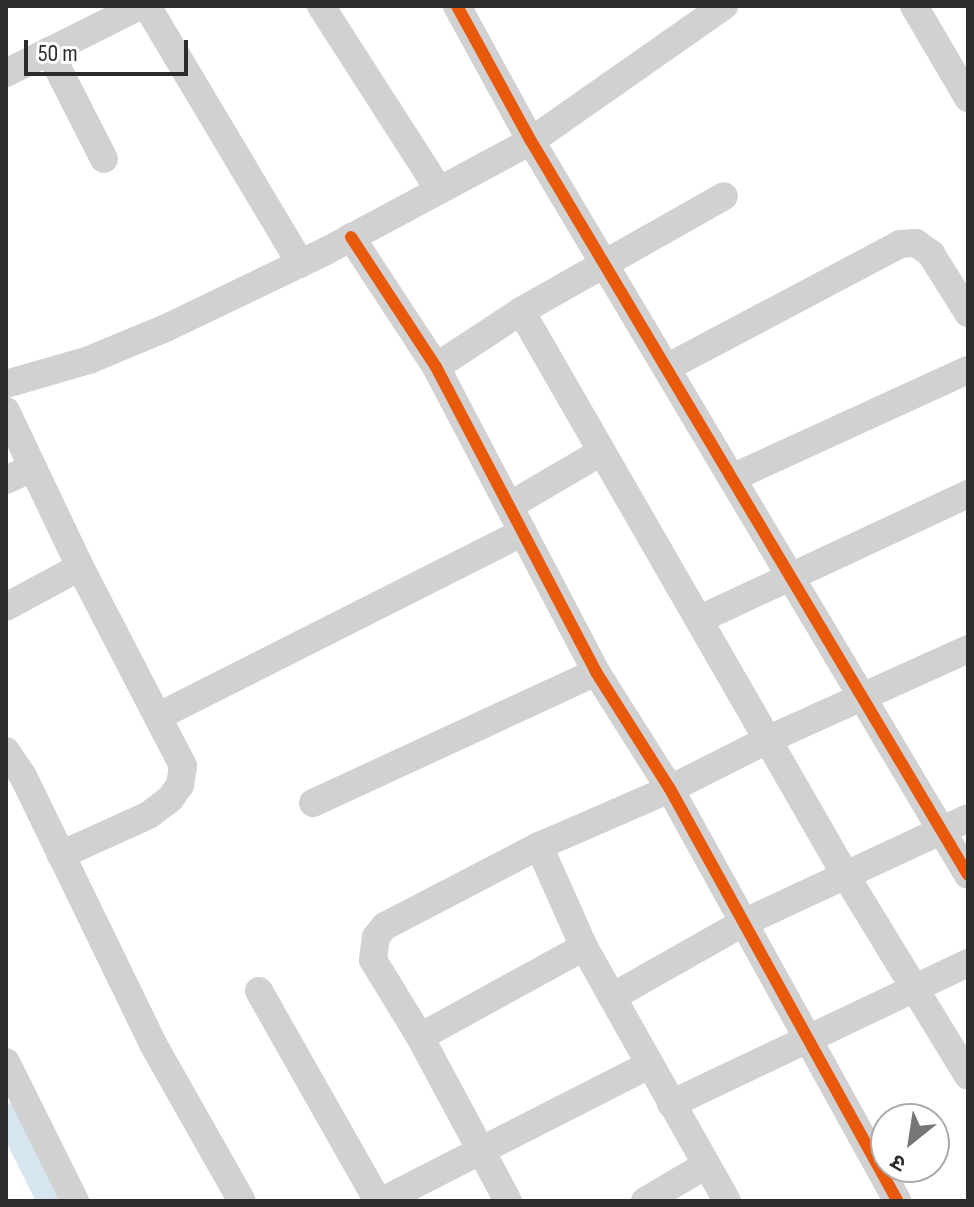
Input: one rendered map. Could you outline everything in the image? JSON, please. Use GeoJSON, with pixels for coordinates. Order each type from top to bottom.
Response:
{"type":"FeatureCollection","features":[{"type":"Feature","properties":{"kind":"street"},"geometry":{"type":"LineString","coordinates":[[6,73],[140,6]]}},
{"type":"Feature","properties":{"kind":"street"},"geometry":{"type":"LineString","coordinates":[[147,6],[301,264]]}},
{"type":"Feature","properties":{"kind":"street"},"geometry":{"type":"LineString","coordinates":[[321,6],[439,190]]}},
{"type":"Feature","properties":{"kind":"street"},"geometry":{"type":"LineString","coordinates":[[457,6],[531,141],[734,477],[789,578],[968,875]]}},
{"type":"Feature","properties":{"kind":"street"},"geometry":{"type":"LineString","coordinates":[[6,384],[89,360],[153,334],[301,264],[531,141],[724,6]]}},
{"type":"Feature","properties":{"kind":"street"},"geometry":{"type":"LineString","coordinates":[[914,6],[968,98]]}},
{"type":"Feature","properties":{"kind":"street"},"geometry":{"type":"LineString","coordinates":[[49,51],[104,159]]}},
{"type":"Feature","properties":{"kind":"street"},"geometry":{"type":"LineString","coordinates":[[436,367],[521,311],[724,196]]}},
{"type":"Feature","properties":{"kind":"street"},"geometry":{"type":"LineString","coordinates":[[351,237],[436,367],[596,672],[670,789],[805,1039],[897,1201]]}},
{"type":"Feature","properties":{"kind":"street"},"geometry":{"type":"LineString","coordinates":[[668,367],[900,244],[916,243],[931,254],[968,313]]}},
{"type":"Feature","properties":{"kind":"street"},"geometry":{"type":"LineString","coordinates":[[521,311],[846,876],[968,1076]]}},
{"type":"Feature","properties":{"kind":"street"},"geometry":{"type":"LineString","coordinates":[[734,477],[968,370]]}},
{"type":"Feature","properties":{"kind":"street"},"geometry":{"type":"LineString","coordinates":[[6,411],[80,567],[183,766],[180,785],[170,799],[149,815],[61,855]]}},
{"type":"Feature","properties":{"kind":"street"},"geometry":{"type":"LineString","coordinates":[[509,506],[601,452]]}},
{"type":"Feature","properties":{"kind":"street"},"geometry":{"type":"LineString","coordinates":[[6,480],[32,468]]}},
{"type":"Feature","properties":{"kind":"street"},"geometry":{"type":"LineString","coordinates":[[700,619],[968,494]]}},
{"type":"Feature","properties":{"kind":"street"},"geometry":{"type":"LineString","coordinates":[[159,716],[523,532]]}},
{"type":"Feature","properties":{"kind":"street"},"geometry":{"type":"LineString","coordinates":[[6,607],[80,567]]}},
{"type":"Feature","properties":{"kind":"street"},"geometry":{"type":"LineString","coordinates":[[508,1201],[420,1037],[373,960],[376,937],[385,926],[539,846],[670,789],[769,739],[968,649]]}},
{"type":"Feature","properties":{"kind":"street"},"geometry":{"type":"LineString","coordinates":[[313,803],[596,672]]}},
{"type":"Feature","properties":{"kind":"street"},"geometry":{"type":"LineString","coordinates":[[6,751],[23,776],[153,1044],[242,1201]]}},
{"type":"Feature","properties":{"kind":"street"},"geometry":{"type":"LineString","coordinates":[[612,997],[743,923],[968,818]]}},
{"type":"Feature","properties":{"kind":"street"},"geometry":{"type":"LineString","coordinates":[[539,846],[584,947],[727,1201]]}},
{"type":"Feature","properties":{"kind":"street"},"geometry":{"type":"LineString","coordinates":[[420,1037],[584,947]]}},
{"type":"Feature","properties":{"kind":"street"},"geometry":{"type":"LineString","coordinates":[[671,1104],[968,963]]}},
{"type":"Feature","properties":{"kind":"street"},"geometry":{"type":"LineString","coordinates":[[259,991],[380,1201],[483,1152],[649,1065]]}},
{"type":"Feature","properties":{"kind":"street"},"geometry":{"type":"LineString","coordinates":[[6,1062],[75,1201]]}},
{"type":"Feature","properties":{"kind":"street"},"geometry":{"type":"LineString","coordinates":[[645,1201],[706,1165]]}},
{"type":"Feature","properties":{"kind":"waterway"},"geometry":{"type":"LineString","coordinates":[[6,1115],[49,1201]]}},
{"type":"Feature","properties":{"kind":"cycle path"},"geometry":{"type":"LineString","coordinates":[[457,6],[531,141],[968,875]]}},
{"type":"Feature","properties":{"kind":"cycle path"},"geometry":{"type":"LineString","coordinates":[[351,237],[436,367],[596,672],[670,789],[897,1201]]}}]}
